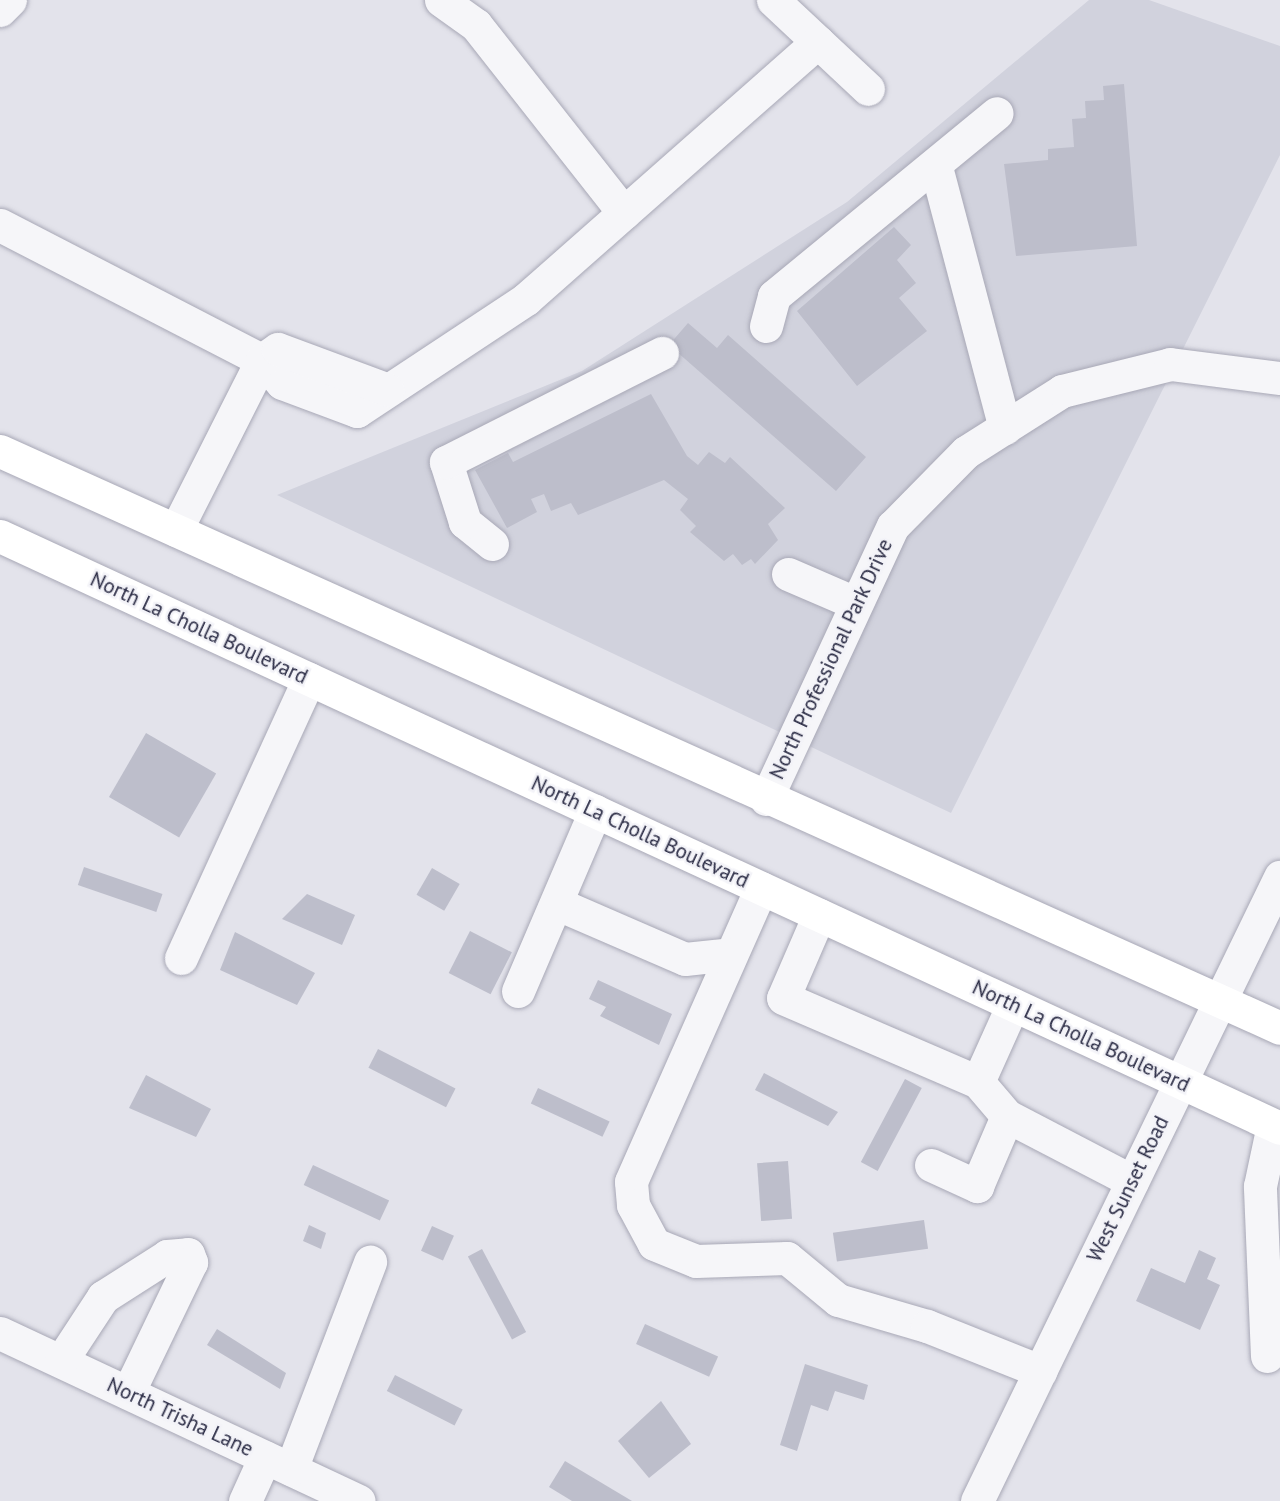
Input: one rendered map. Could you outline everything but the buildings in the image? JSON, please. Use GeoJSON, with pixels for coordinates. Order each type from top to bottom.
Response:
{"type":"FeatureCollection","features":[{"type":"Feature","properties":{"kind":"main road"},"geometry":{"type":"LineString","coordinates":[[0,451],[765,800],[1280,1028]]}},
{"type":"Feature","properties":{"kind":"main road","name":"North La Cholla Boulevard"},"geometry":{"type":"LineString","coordinates":[[0,536],[1276,1126]]}},
{"type":"Feature","properties":{"kind":"street"},"geometry":{"type":"LineString","coordinates":[[0,10],[10,0]]}},
{"type":"Feature","properties":{"kind":"street"},"geometry":{"type":"LineString","coordinates":[[441,0],[476,25],[624,213]]}},
{"type":"Feature","properties":{"kind":"street"},"geometry":{"type":"LineString","coordinates":[[773,0],[868,89]]}},
{"type":"Feature","properties":{"kind":"street"},"geometry":{"type":"LineString","coordinates":[[0,225],[262,360],[282,383],[357,411],[526,299],[818,42]]}},
{"type":"Feature","properties":{"kind":"street"},"geometry":{"type":"LineString","coordinates":[[766,326],[774,296],[936,167],[997,113]]}},
{"type":"Feature","properties":{"kind":"street"},"geometry":{"type":"LineString","coordinates":[[936,167],[1005,428]]}},
{"type":"Feature","properties":{"kind":"street"},"geometry":{"type":"LineString","coordinates":[[492,544],[465,522],[446,462],[662,353]]}},
{"type":"Feature","properties":{"kind":"street"},"geometry":{"type":"LineString","coordinates":[[176,530],[262,360]]}},
{"type":"Feature","properties":{"kind":"street","name":"North Professional Park Drive"},"geometry":{"type":"LineString","coordinates":[[765,800],[854,602],[893,526],[966,452],[1062,391],[1170,364],[1280,378]]}},
{"type":"Feature","properties":{"kind":"street"},"geometry":{"type":"LineString","coordinates":[[788,574],[854,602]]}},
{"type":"Feature","properties":{"kind":"street"},"geometry":{"type":"LineString","coordinates":[[181,958],[309,679]]}},
{"type":"Feature","properties":{"kind":"street"},"geometry":{"type":"LineString","coordinates":[[518,991],[558,904],[595,811]]}},
{"type":"Feature","properties":{"kind":"street","name":"West Sunset Road"},"geometry":{"type":"LineString","coordinates":[[977,1501],[1280,877]]}},
{"type":"Feature","properties":{"kind":"street"},"geometry":{"type":"LineString","coordinates":[[761,888],[631,1182],[633,1205],[654,1244],[696,1262],[787,1258],[838,1300],[927,1326],[1040,1371]]}},
{"type":"Feature","properties":{"kind":"street"},"geometry":{"type":"LineString","coordinates":[[558,904],[685,959],[731,954]]}},
{"type":"Feature","properties":{"kind":"street"},"geometry":{"type":"LineString","coordinates":[[819,915],[783,998],[978,1082],[1007,1116],[1132,1181]]}},
{"type":"Feature","properties":{"kind":"street"},"geometry":{"type":"LineString","coordinates":[[978,1082],[1013,1004]]}},
{"type":"Feature","properties":{"kind":"street"},"geometry":{"type":"LineString","coordinates":[[931,1165],[977,1186],[1007,1116]]}},
{"type":"Feature","properties":{"kind":"street"},"geometry":{"type":"LineString","coordinates":[[1267,1356],[1260,1186],[1276,1126]]}},
{"type":"Feature","properties":{"kind":"street"},"geometry":{"type":"LineString","coordinates":[[61,1361],[103,1297],[167,1256],[188,1254],[191,1262],[128,1393]]}},
{"type":"Feature","properties":{"kind":"street"},"geometry":{"type":"LineString","coordinates":[[245,1501],[278,1463],[370,1262]]}},
{"type":"Feature","properties":{"kind":"street","name":"North Trisha Lane"},"geometry":{"type":"LineString","coordinates":[[0,1333],[359,1501]]}},
{"type":"Feature","properties":{"kind":"shaded area"},"geometry":{"type":"Polygon","coordinates":[[[1089,0],[1149,0],[1280,46],[1280,155],[951,813],[277,495],[582,371],[847,202],[1089,0]]]}}]}
